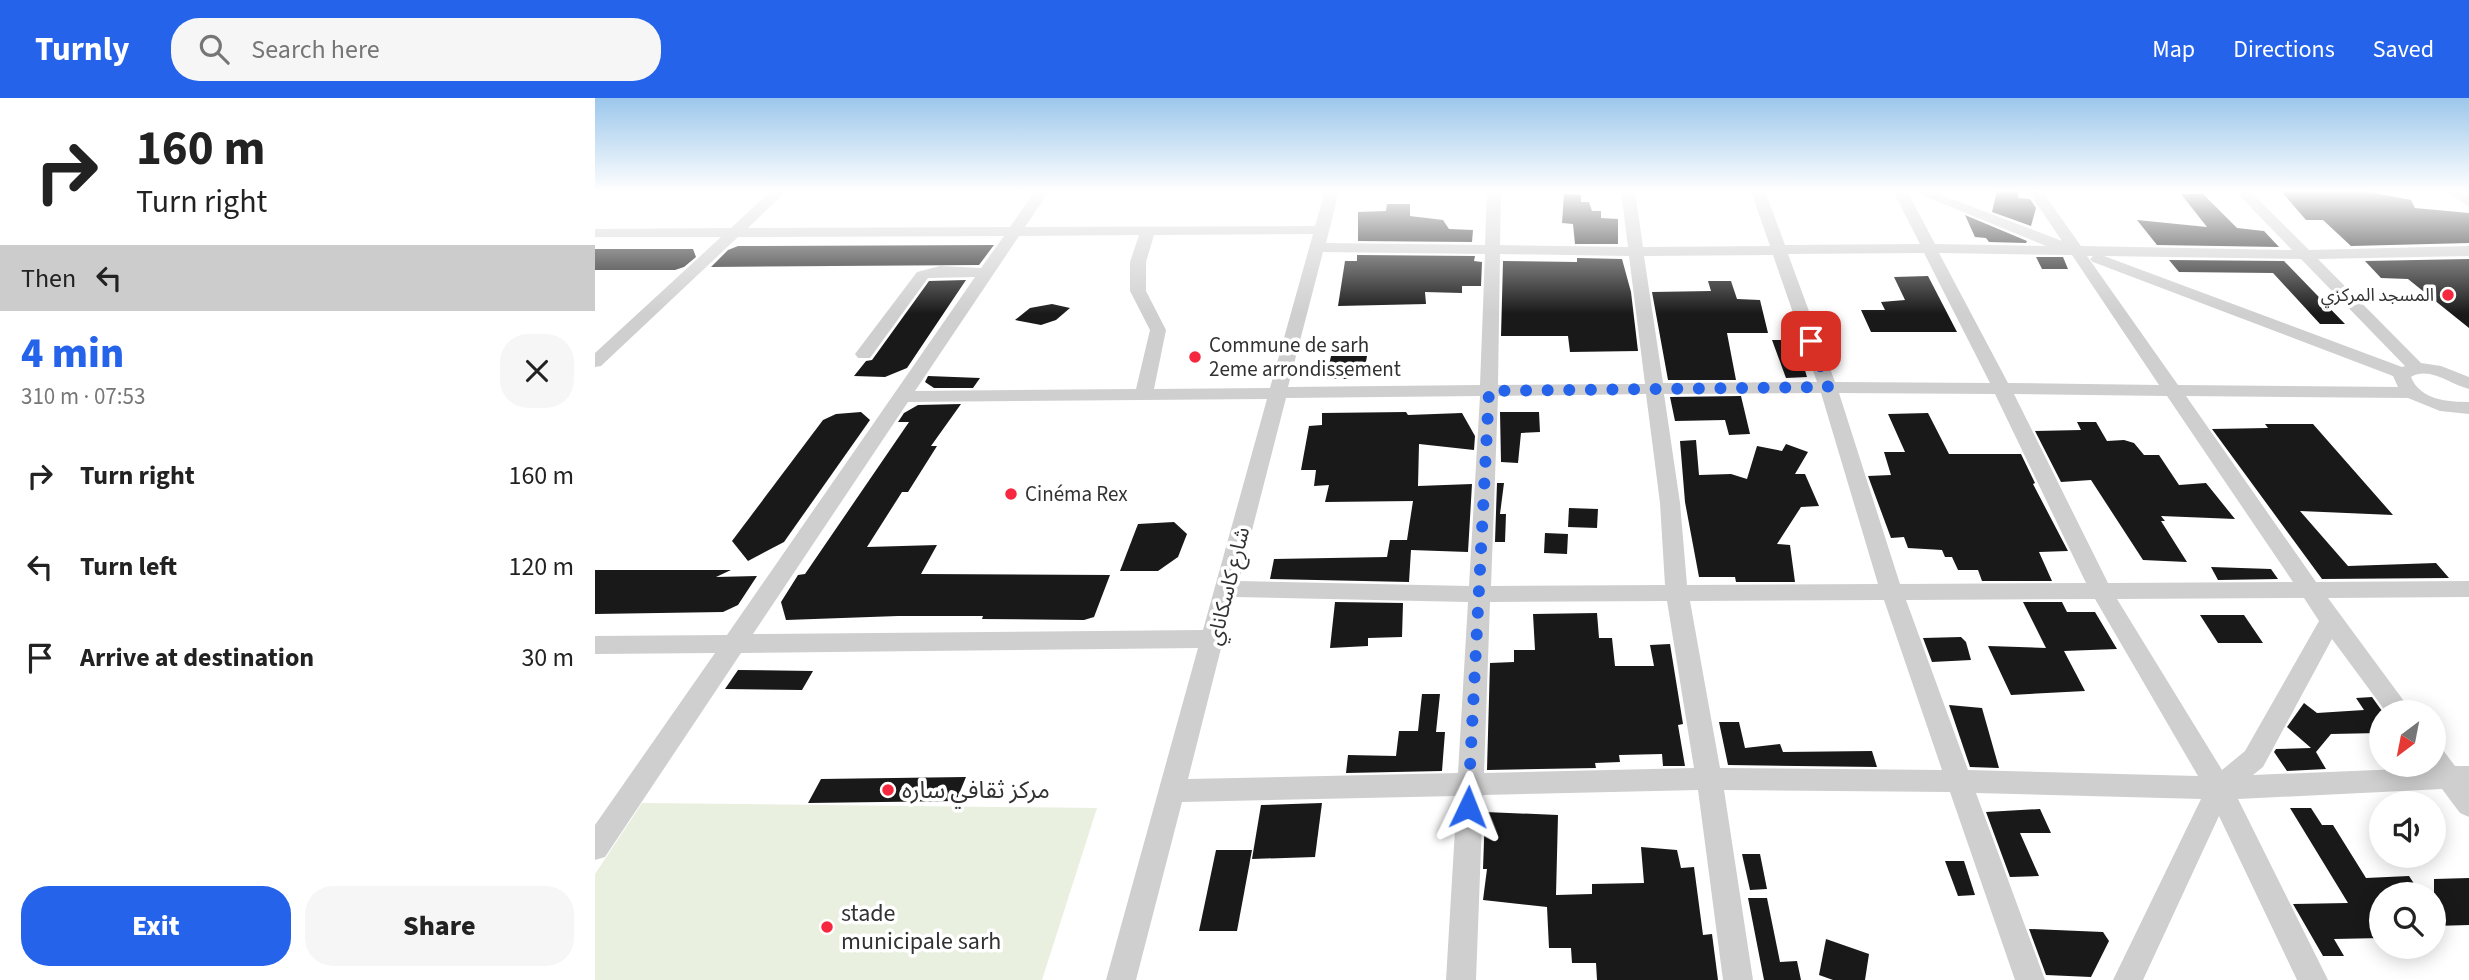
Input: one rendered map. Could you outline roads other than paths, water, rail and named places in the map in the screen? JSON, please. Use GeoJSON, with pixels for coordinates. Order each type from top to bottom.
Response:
{"type":"FeatureCollection","features":[{"type":"Feature","properties":{"kind":"street"},"geometry":{"type":"LineString","coordinates":[[595,233],[813,232]]}},
{"type":"Feature","properties":{"kind":"street"},"geometry":{"type":"LineString","coordinates":[[595,848],[1014,232]]}},
{"type":"Feature","properties":{"kind":"street"},"geometry":{"type":"LineString","coordinates":[[1145,393],[1158,330],[1138,291],[1138,262],[1147,232]]}},
{"type":"Feature","properties":{"kind":"street"},"geometry":{"type":"LineString","coordinates":[[1189,232],[1493,251],[1927,248],[2308,255],[2469,251]]}},
{"type":"Feature","properties":{"kind":"street","name":"شارع كاسكاناي"},"geometry":{"type":"LineString","coordinates":[[1121,980],[1215,639],[1321,232]]}},
{"type":"Feature","properties":{"kind":"street"},"geometry":{"type":"LineString","coordinates":[[1461,980],[1477,594],[1489,391],[1493,232]]}},
{"type":"Feature","properties":{"kind":"street"},"geometry":{"type":"LineString","coordinates":[[1633,232],[1670,503],[1677,592],[1709,779],[1738,980]]}},
{"type":"Feature","properties":{"kind":"street"},"geometry":{"type":"LineString","coordinates":[[1771,232],[1828,387],[1891,590],[2030,980]]}},
{"type":"Feature","properties":{"kind":"street"},"geometry":{"type":"LineString","coordinates":[[1919,232],[2001,387],[2100,589],[2219,788],[2313,980]]}},
{"type":"Feature","properties":{"kind":"street"},"geometry":{"type":"LineString","coordinates":[[2026,232],[2411,371],[2444,372],[2469,384]]}},
{"type":"Feature","properties":{"kind":"street"},"geometry":{"type":"LineString","coordinates":[[2064,232],[2331,620],[2391,700]]}},
{"type":"Feature","properties":{"kind":"street"},"geometry":{"type":"LineString","coordinates":[[2284,232],[2411,371]]}},
{"type":"Feature","properties":{"kind":"street"},"geometry":{"type":"LineString","coordinates":[[595,362],[734,233]]}},
{"type":"Feature","properties":{"kind":"street"},"geometry":{"type":"LineString","coordinates":[[864,354],[923,275],[940,271],[986,273]]}},
{"type":"Feature","properties":{"kind":"street"},"geometry":{"type":"LineString","coordinates":[[2411,371],[2402,380],[2413,393],[2432,403],[2465,412]]}},
{"type":"Feature","properties":{"kind":"street"},"geometry":{"type":"LineString","coordinates":[[901,397],[1828,387],[2413,393]]}},
{"type":"Feature","properties":{"kind":"street"},"geometry":{"type":"LineString","coordinates":[[1226,589],[1477,594],[2100,589],[2313,592],[2469,589]]}},
{"type":"Feature","properties":{"kind":"street"},"geometry":{"type":"LineString","coordinates":[[2128,980],[2219,788],[2254,759],[2331,620]]}},
{"type":"Feature","properties":{"kind":"street"},"geometry":{"type":"LineString","coordinates":[[595,645],[1215,639]]}},
{"type":"Feature","properties":{"kind":"street"},"geometry":{"type":"LineString","coordinates":[[1172,791],[1469,782],[1709,779],[1958,781],[2219,788],[2451,770],[2469,805]]}},
{"type":"Feature","properties":{"kind":"place","name":"المسجد المركزي"},"geometry":{"type":"Point","coordinates":[2448,295]}},
{"type":"Feature","properties":{"kind":"place","name":"Commune de sarh 2eme arrondissement"},"geometry":{"type":"Point","coordinates":[1195,357]}},
{"type":"Feature","properties":{"kind":"place","name":"Cinéma Rex"},"geometry":{"type":"Point","coordinates":[1011,494]}},
{"type":"Feature","properties":{"kind":"place","name":"مركز ثقافي ساره"},"geometry":{"type":"Point","coordinates":[888,790]}},
{"type":"Feature","properties":{"kind":"place","name":"stade municipale sarh"},"geometry":{"type":"Point","coordinates":[827,927]}}]}
